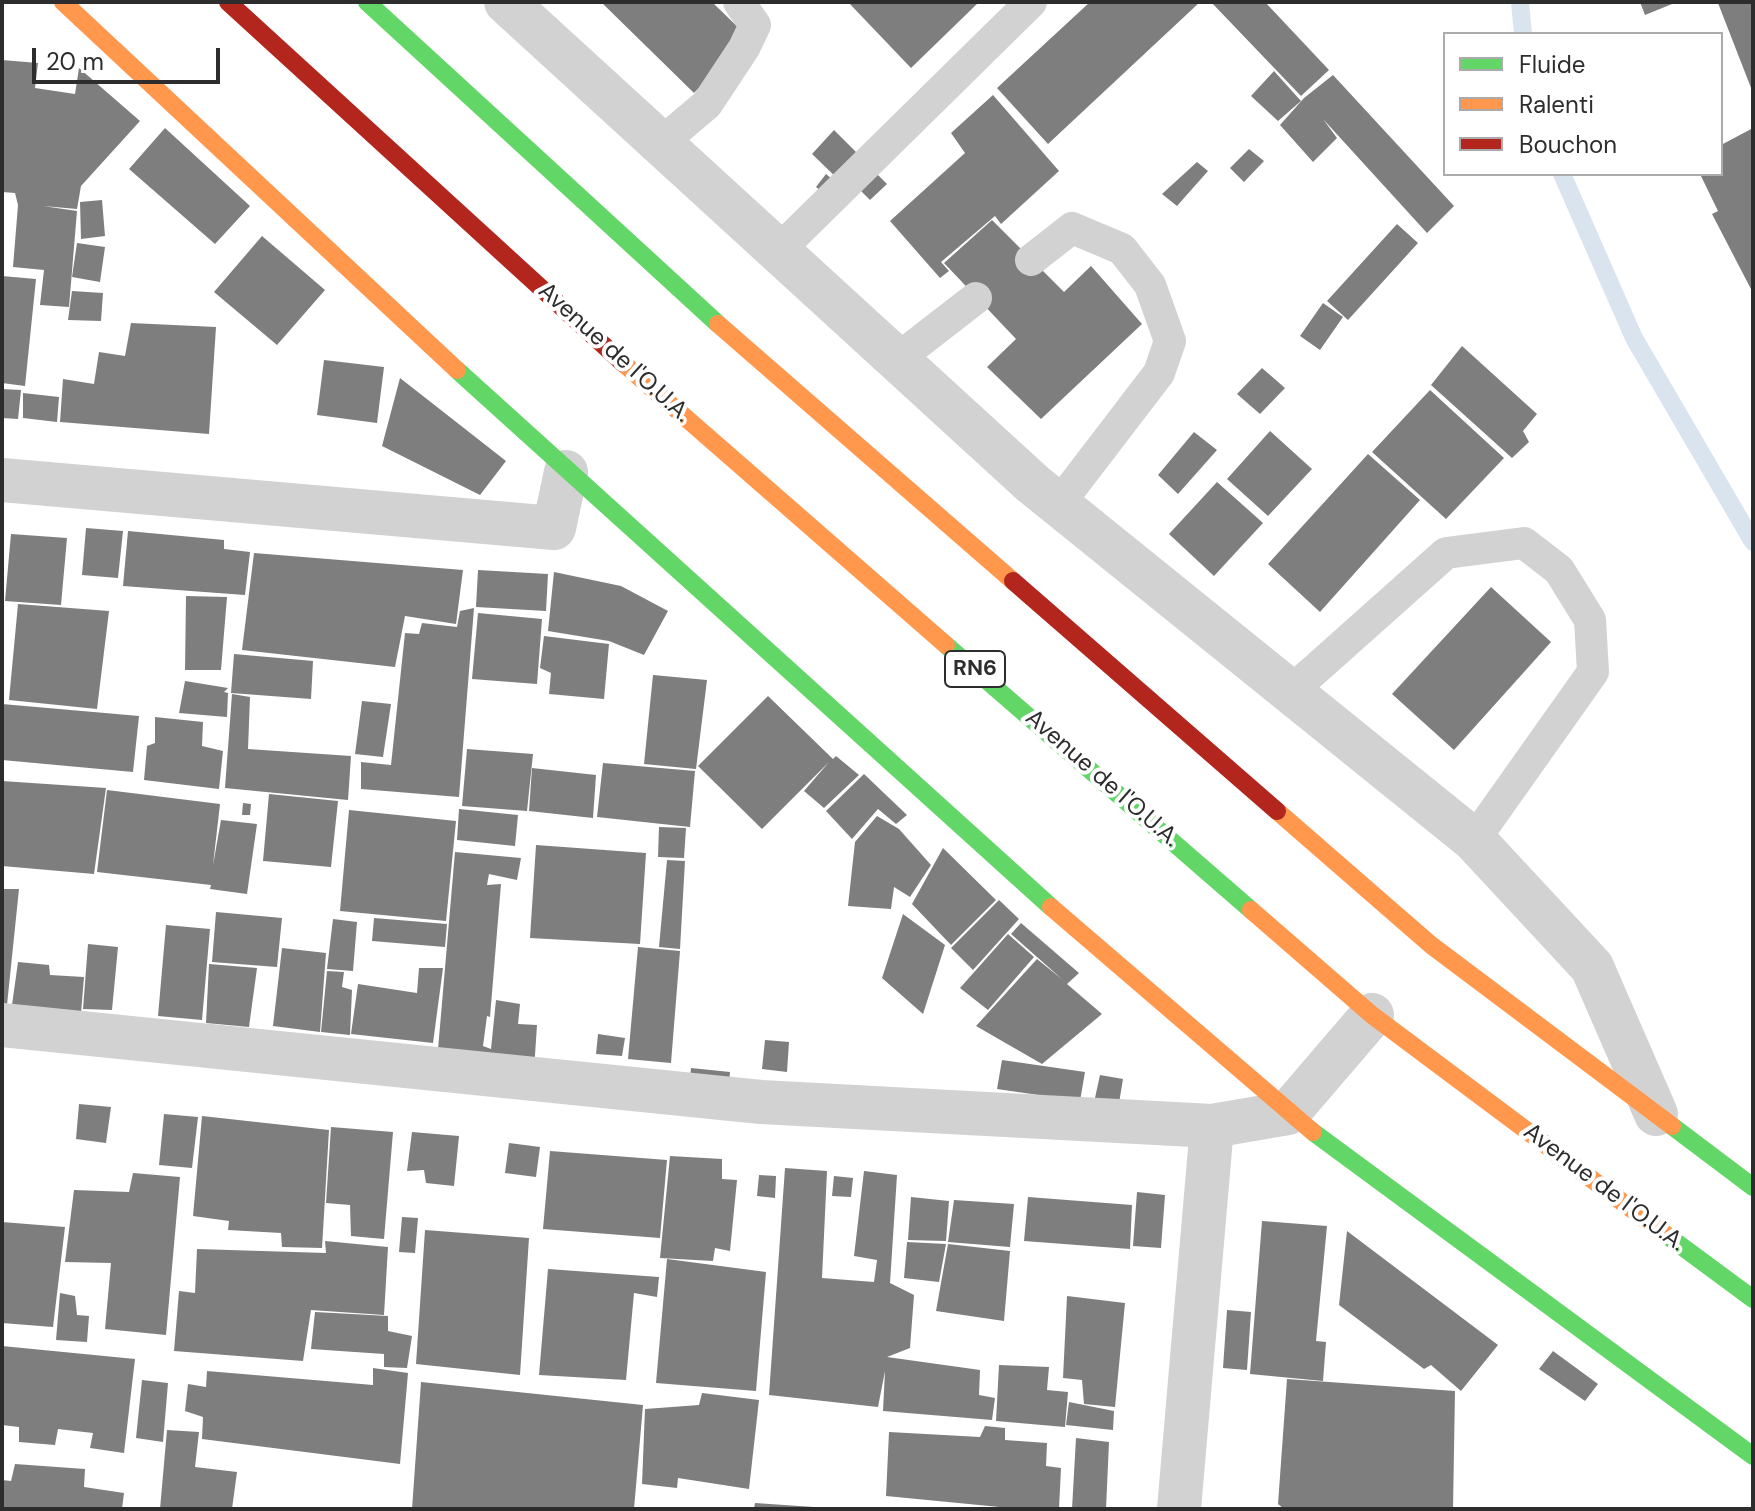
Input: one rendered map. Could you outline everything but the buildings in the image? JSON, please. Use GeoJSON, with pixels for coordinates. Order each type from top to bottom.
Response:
{"type":"FeatureCollection","features":[{"type":"Feature","properties":{"kind":"main road"},"geometry":{"type":"LineString","coordinates":[[63,2],[566,472],[1039,896],[1288,1113],[1753,1456]]}},
{"type":"Feature","properties":{"kind":"main road","name":"Avenue de l'O.U.A."},"geometry":{"type":"LineString","coordinates":[[228,2],[659,395],[1372,1015],[1753,1299]]}},
{"type":"Feature","properties":{"kind":"main road"},"geometry":{"type":"LineString","coordinates":[[367,2],[722,328],[1431,945],[1753,1187]]}},
{"type":"Feature","properties":{"kind":"street"},"geometry":{"type":"LineString","coordinates":[[506,2],[1058,505],[1474,840],[1592,967],[1656,1114]]}},
{"type":"Feature","properties":{"kind":"street"},"geometry":{"type":"LineString","coordinates":[[2,480],[554,528],[566,472]]}},
{"type":"Feature","properties":{"kind":"street"},"geometry":{"type":"LineString","coordinates":[[2,1025],[761,1102],[1212,1126],[1288,1113],[1372,1015]]}},
{"type":"Feature","properties":{"kind":"street"},"geometry":{"type":"LineString","coordinates":[[1179,1509],[1212,1126]]}},
{"type":"Feature","properties":{"kind":"lane"},"geometry":{"type":"LineString","coordinates":[[661,143],[707,104],[744,48],[755,25],[739,2]]}},
{"type":"Feature","properties":{"kind":"lane"},"geometry":{"type":"LineString","coordinates":[[777,252],[1031,2]]}},
{"type":"Feature","properties":{"kind":"lane"},"geometry":{"type":"LineString","coordinates":[[1031,260],[1072,228],[1122,249],[1150,285],[1170,341],[1159,373],[1058,505]]}},
{"type":"Feature","properties":{"kind":"lane"},"geometry":{"type":"LineString","coordinates":[[896,360],[976,298]]}},
{"type":"Feature","properties":{"kind":"lane"},"geometry":{"type":"LineString","coordinates":[[1289,693],[1446,553],[1524,543],[1559,570],[1590,620],[1593,672],[1474,840]]}},
{"type":"Feature","properties":{"kind":"waterway"},"geometry":{"type":"LineString","coordinates":[[1520,2],[1523,32]]}},
{"type":"Feature","properties":{"kind":"waterway"},"geometry":{"type":"LineString","coordinates":[[1563,176],[1634,338],[1753,542]]}},
{"type":"Feature","properties":{"kind":"traffic: fast"},"geometry":{"type":"LineString","coordinates":[[367,2],[718,324]]}},
{"type":"Feature","properties":{"kind":"traffic: fast"},"geometry":{"type":"LineString","coordinates":[[457,370],[1051,907]]}},
{"type":"Feature","properties":{"kind":"traffic: fast"},"geometry":{"type":"LineString","coordinates":[[946,645],[1251,910]]}},
{"type":"Feature","properties":{"kind":"traffic: fast"},"geometry":{"type":"LineString","coordinates":[[1672,1126],[1753,1187]]}},
{"type":"Feature","properties":{"kind":"traffic: fast"},"geometry":{"type":"LineString","coordinates":[[1313,1132],[1753,1456]]}},
{"type":"Feature","properties":{"kind":"traffic: fast"},"geometry":{"type":"LineString","coordinates":[[1665,1234],[1753,1299]]}},
{"type":"Feature","properties":{"kind":"traffic: slow"},"geometry":{"type":"LineString","coordinates":[[63,2],[457,370]]}},
{"type":"Feature","properties":{"kind":"traffic: slow"},"geometry":{"type":"LineString","coordinates":[[718,324],[1013,581]]}},
{"type":"Feature","properties":{"kind":"traffic: slow"},"geometry":{"type":"LineString","coordinates":[[623,363],[946,645]]}},
{"type":"Feature","properties":{"kind":"traffic: slow"},"geometry":{"type":"LineString","coordinates":[[1277,811],[1431,945],[1672,1126]]}},
{"type":"Feature","properties":{"kind":"traffic: slow"},"geometry":{"type":"LineString","coordinates":[[1051,907],[1313,1132]]}},
{"type":"Feature","properties":{"kind":"traffic: slow"},"geometry":{"type":"LineString","coordinates":[[1251,910],[1372,1015],[1665,1234]]}},
{"type":"Feature","properties":{"kind":"traffic: jam"},"geometry":{"type":"LineString","coordinates":[[228,2],[623,363]]}},
{"type":"Feature","properties":{"kind":"traffic: jam"},"geometry":{"type":"LineString","coordinates":[[1013,581],[1277,811]]}}]}
